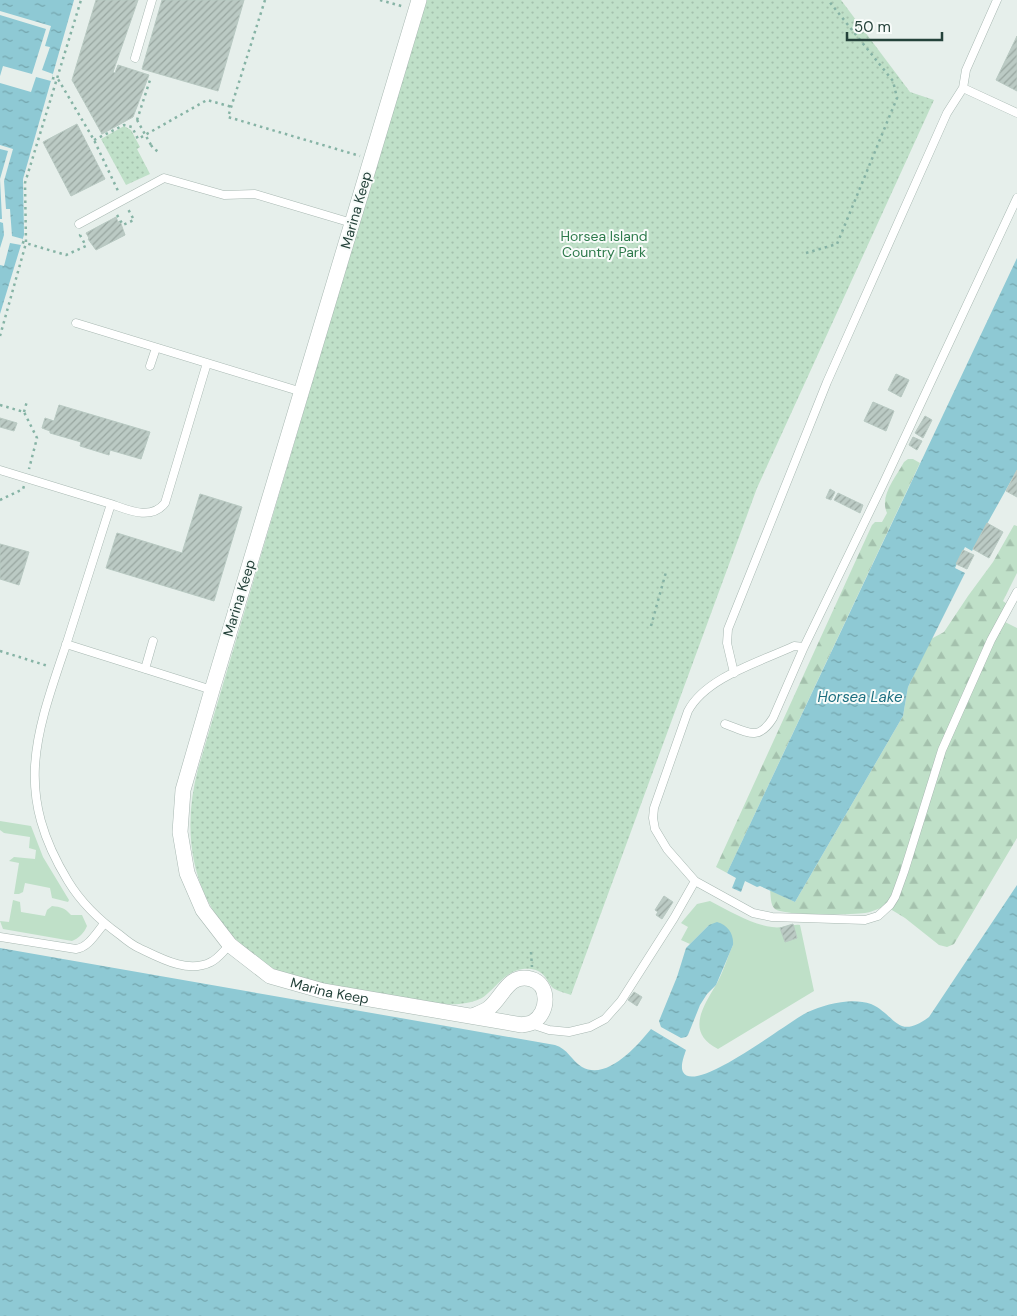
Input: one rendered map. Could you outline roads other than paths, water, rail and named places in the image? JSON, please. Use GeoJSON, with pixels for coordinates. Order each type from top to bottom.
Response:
{"type":"FeatureCollection","features":[{"type":"Feature","properties":{"kind":"street","name":"Marina Keep"},"geometry":{"type":"LineString","coordinates":[[417,5],[183,790],[180,832],[187,873],[203,910],[230,944],[270,976],[323,990],[522,1025],[530,1024]]}},
{"type":"Feature","properties":{"kind":"street"},"geometry":{"type":"LineString","coordinates":[[472,1016],[488,1009],[511,982],[516,979],[530,978],[540,983],[545,992],[543,1012],[530,1024]]}},
{"type":"Feature","properties":{"kind":"lane"},"geometry":{"type":"LineString","coordinates":[[135,58],[152,0]]}},
{"type":"Feature","properties":{"kind":"lane"},"geometry":{"type":"LineString","coordinates":[[734,673],[727,643],[728,629],[827,382],[947,113],[962,88],[966,70],[998,0]]}},
{"type":"Feature","properties":{"kind":"lane"},"geometry":{"type":"LineString","coordinates":[[962,88],[1017,113]]}},
{"type":"Feature","properties":{"kind":"lane"},"geometry":{"type":"LineString","coordinates":[[79,224],[164,178],[224,195],[255,194],[352,223]]}},
{"type":"Feature","properties":{"kind":"lane"},"geometry":{"type":"LineString","coordinates":[[726,724],[754,734],[761,733],[766,729],[773,718],[804,647],[884,482],[1017,198]]}},
{"type":"Feature","properties":{"kind":"lane"},"geometry":{"type":"LineString","coordinates":[[76,323],[302,392]]}},
{"type":"Feature","properties":{"kind":"lane"},"geometry":{"type":"LineString","coordinates":[[150,366],[156,348]]}},
{"type":"Feature","properties":{"kind":"lane"},"geometry":{"type":"LineString","coordinates":[[0,470],[142,513],[154,511],[165,503],[206,363]]}},
{"type":"Feature","properties":{"kind":"lane"},"geometry":{"type":"LineString","coordinates":[[111,504],[57,668],[40,728],[34,774],[36,798],[44,832],[62,871],[84,904],[104,924],[136,946],[172,963],[199,967],[212,962],[230,944]]}},
{"type":"Feature","properties":{"kind":"lane"},"geometry":{"type":"LineString","coordinates":[[804,647],[794,646],[734,673],[712,684],[693,702],[688,711],[654,808],[653,818],[656,829],[667,849],[695,881],[753,913],[772,917],[865,920],[878,916],[890,905],[895,897],[942,750],[991,640],[1017,592]]}},
{"type":"Feature","properties":{"kind":"lane"},"geometry":{"type":"LineString","coordinates":[[145,669],[153,641]]}},
{"type":"Feature","properties":{"kind":"lane"},"geometry":{"type":"LineString","coordinates":[[66,644],[212,690]]}},
{"type":"Feature","properties":{"kind":"lane"},"geometry":{"type":"LineString","coordinates":[[530,1024],[549,1030],[569,1032],[590,1027],[605,1019],[621,1000],[674,918],[695,881]]}},
{"type":"Feature","properties":{"kind":"lane"},"geometry":{"type":"LineString","coordinates":[[0,937],[76,949],[84,947],[104,924]]}},
{"type":"Feature","properties":{"kind":"water"},"geometry":{"type":"Polygon","coordinates":[[[0,0],[74,0],[23,179],[24,235],[0,314],[0,0]]]}},
{"type":"Feature","properties":{"kind":"water","name":"Horsea Lake"},"geometry":{"type":"Polygon","coordinates":[[[1017,258],[1017,470],[972,551],[965,547],[955,568],[965,573],[908,687],[903,716],[795,902],[745,881],[741,892],[732,888],[736,878],[727,873],[1017,258]]]}},
{"type":"Feature","properties":{"kind":"water"},"geometry":{"type":"Polygon","coordinates":[[[1017,885],[1017,1316],[0,1316],[0,948],[555,1045],[563,1049],[582,1067],[592,1070],[611,1066],[621,1060],[651,1029],[686,1050],[682,1070],[691,1077],[705,1074],[744,1054],[808,1012],[830,1004],[847,1001],[864,1002],[879,1009],[897,1024],[910,1027],[918,1024],[929,1017],[1017,885]]]}},
{"type":"Feature","properties":{"kind":"water"},"geometry":{"type":"Polygon","coordinates":[[[717,922],[724,925],[729,931],[733,945],[716,985],[700,1005],[688,1035],[681,1038],[661,1027],[659,1021],[677,977],[686,948],[709,925],[717,922]]]}},
{"type":"Feature","properties":{"kind":"park label","name":"Horsea Island Country Park"},"geometry":{"type":"Point","coordinates":[604,244]}}]}
